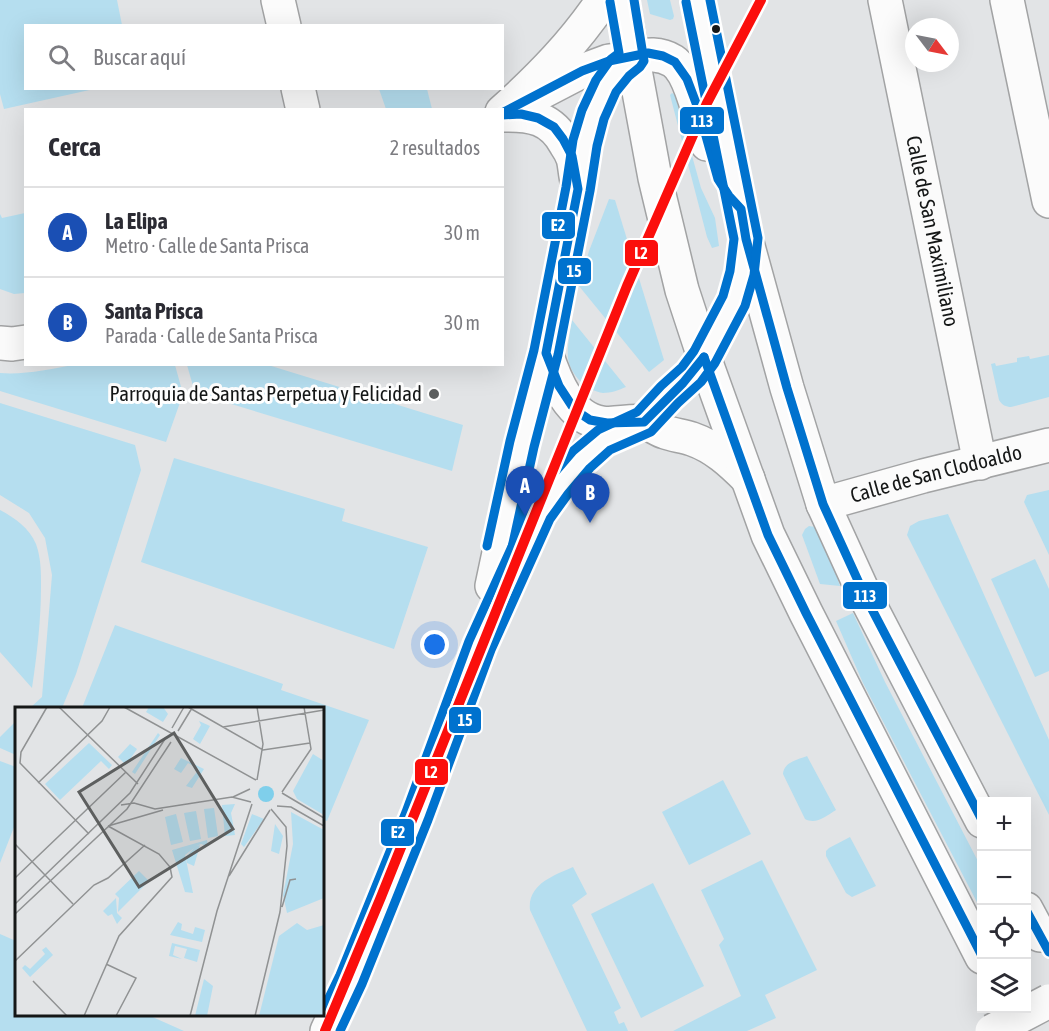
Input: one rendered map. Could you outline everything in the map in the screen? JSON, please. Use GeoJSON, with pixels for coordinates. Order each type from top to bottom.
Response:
{"type":"FeatureCollection","features":[{"type":"Feature","properties":{"kind":"street"},"geometry":{"type":"LineString","coordinates":[[278,0],[284,24]]}},
{"type":"Feature","properties":{"kind":"street"},"geometry":{"type":"LineString","coordinates":[[504,111],[568,47],[603,0]]}},
{"type":"Feature","properties":{"kind":"street"},"geometry":{"type":"LineString","coordinates":[[622,0],[655,178],[682,290],[768,535],[977,949]]}},
{"type":"Feature","properties":{"kind":"street"},"geometry":{"type":"LineString","coordinates":[[698,0],[743,224],[786,388],[823,504],[865,596],[977,813]]}},
{"type":"Feature","properties":{"kind":"street","name":"Calle de San Maximiliano"},"geometry":{"type":"LineString","coordinates":[[885,0],[980,463]]}},
{"type":"Feature","properties":{"kind":"street"},"geometry":{"type":"LineString","coordinates":[[1007,0],[1049,201]]}},
{"type":"Feature","properties":{"kind":"street"},"geometry":{"type":"LineString","coordinates":[[327,1031],[351,980],[417,816],[480,645],[540,513],[581,459],[604,440],[644,422],[691,375],[704,357],[734,302],[742,273],[743,224],[718,179],[699,111],[687,79],[675,62],[663,56],[648,54],[609,62],[582,70],[504,112]]}},
{"type":"Feature","properties":{"kind":"street"},"geometry":{"type":"LineString","coordinates":[[480,645],[512,488],[546,353],[585,142],[592,116],[606,86],[620,67],[632,58]]}},
{"type":"Feature","properties":{"kind":"street"},"geometry":{"type":"LineString","coordinates":[[298,90],[303,108]]}},
{"type":"Feature","properties":{"kind":"street"},"geometry":{"type":"LineString","coordinates":[[504,113],[538,118],[554,127],[572,156],[578,189]]}},
{"type":"Feature","properties":{"kind":"street"},"geometry":{"type":"LineString","coordinates":[[0,343],[24,342]]}},
{"type":"Feature","properties":{"kind":"street"},"geometry":{"type":"LineString","coordinates":[[546,353],[554,378],[568,401],[585,416],[601,423],[644,422],[665,432],[692,439],[714,449],[748,479]]}},
{"type":"Feature","properties":{"kind":"street","name":"Calle de San Clodoaldo"},"geometry":{"type":"LineString","coordinates":[[823,504],[923,476],[1049,445]]}},
{"type":"Feature","properties":{"kind":"street"},"geometry":{"type":"LineString","coordinates":[[992,1031],[1049,1001]]}},
{"type":"Feature","properties":{"kind":"shaded area"},"geometry":{"type":"Polygon","coordinates":[[[0,0],[117,0],[122,24],[24,24],[24,90],[90,90],[4,109],[0,94],[0,0]]]}},
{"type":"Feature","properties":{"kind":"shaded area"},"geometry":{"type":"Polygon","coordinates":[[[647,0],[670,0],[673,19],[650,14],[647,0]]]}},
{"type":"Feature","properties":{"kind":"shaded area"},"geometry":{"type":"Polygon","coordinates":[[[379,90],[427,90],[432,108],[386,108],[379,90]]]}},
{"type":"Feature","properties":{"kind":"shaded area"},"geometry":{"type":"Polygon","coordinates":[[[672,93],[675,95],[701,188],[715,218],[719,246],[712,248],[707,237],[670,95],[672,93]]]}},
{"type":"Feature","properties":{"kind":"shaded area"},"geometry":{"type":"Polygon","coordinates":[[[609,199],[615,200],[664,360],[649,372],[579,286],[589,251],[609,199]]]}},
{"type":"Feature","properties":{"kind":"shaded area"},"geometry":{"type":"Polygon","coordinates":[[[24,213],[24,293],[14,294],[0,289],[0,214],[2,218],[24,213]]]}},
{"type":"Feature","properties":{"kind":"shaded area"},"geometry":{"type":"Polygon","coordinates":[[[572,320],[626,387],[603,393],[585,386],[580,381],[572,370],[568,358],[572,320]]]}},
{"type":"Feature","properties":{"kind":"shaded area"},"geometry":{"type":"Polygon","coordinates":[[[1049,355],[1049,397],[1011,407],[1001,403],[991,364],[995,363],[996,366],[1017,362],[1017,358],[1029,356],[1030,359],[1049,355]]]}},
{"type":"Feature","properties":{"kind":"shaded area"},"geometry":{"type":"Polygon","coordinates":[[[67,366],[175,366],[183,394],[166,442],[0,391],[0,373],[28,372],[67,366]]]}},
{"type":"Feature","properties":{"kind":"shaded area"},"geometry":{"type":"Polygon","coordinates":[[[187,366],[271,366],[463,425],[452,471],[195,393],[187,366]]]}},
{"type":"Feature","properties":{"kind":"shaded area"},"geometry":{"type":"Polygon","coordinates":[[[0,403],[135,445],[141,470],[76,674],[62,707],[31,707],[42,697],[52,575],[45,538],[29,513],[0,495],[0,403]]]}},
{"type":"Feature","properties":{"kind":"shaded area"},"geometry":{"type":"Polygon","coordinates":[[[174,458],[345,509],[342,521],[428,547],[394,649],[141,562],[174,458]]]}},
{"type":"Feature","properties":{"kind":"shaded area"},"geometry":{"type":"Polygon","coordinates":[[[1049,490],[1049,555],[1024,502],[1027,495],[1049,490]]]}},
{"type":"Feature","properties":{"kind":"shaded area"},"geometry":{"type":"Polygon","coordinates":[[[0,510],[25,528],[33,538],[39,554],[40,612],[32,688],[0,652],[0,510]]]}},
{"type":"Feature","properties":{"kind":"shaded area"},"geometry":{"type":"Polygon","coordinates":[[[948,514],[1049,740],[1049,815],[907,535],[910,526],[919,521],[948,514]]]}},
{"type":"Feature","properties":{"kind":"shaded area"},"geometry":{"type":"Polygon","coordinates":[[[809,526],[819,530],[840,586],[820,584],[802,535],[809,526]]]}},
{"type":"Feature","properties":{"kind":"shaded area"},"geometry":{"type":"Polygon","coordinates":[[[1035,559],[1049,589],[1049,671],[1035,677],[991,579],[1035,559]]]}},
{"type":"Feature","properties":{"kind":"shaded area"},"geometry":{"type":"Polygon","coordinates":[[[853,613],[885,682],[977,859],[977,902],[863,683],[836,621],[853,613]]]}},
{"type":"Feature","properties":{"kind":"shaded area"},"geometry":{"type":"Polygon","coordinates":[[[115,625],[283,684],[281,690],[369,720],[327,821],[324,820],[324,707],[82,707],[115,625]]]}},
{"type":"Feature","properties":{"kind":"shaded area"},"geometry":{"type":"Polygon","coordinates":[[[15,722],[15,755],[0,748],[0,737],[15,722]]]}},
{"type":"Feature","properties":{"kind":"shaded area"},"geometry":{"type":"Polygon","coordinates":[[[807,756],[836,810],[813,821],[805,819],[783,774],[788,764],[807,756]]]}},
{"type":"Feature","properties":{"kind":"shaded area"},"geometry":{"type":"Polygon","coordinates":[[[0,761],[15,767],[15,825],[0,863],[0,761]]]}},
{"type":"Feature","properties":{"kind":"shaded area"},"geometry":{"type":"Polygon","coordinates":[[[723,780],[751,834],[689,865],[662,812],[723,780]]]}},
{"type":"Feature","properties":{"kind":"shaded area"},"geometry":{"type":"Polygon","coordinates":[[[850,837],[876,886],[852,897],[846,893],[826,856],[829,848],[850,837]]]}},
{"type":"Feature","properties":{"kind":"shaded area"},"geometry":{"type":"Polygon","coordinates":[[[762,860],[817,970],[765,995],[776,1018],[747,1031],[673,1031],[741,996],[719,945],[724,939],[701,890],[762,860]]]}},
{"type":"Feature","properties":{"kind":"shaded area"},"geometry":{"type":"Polygon","coordinates":[[[573,867],[587,894],[572,905],[621,1008],[614,1012],[619,1024],[624,1022],[628,1031],[587,1031],[530,910],[530,901],[538,887],[551,877],[573,867]]]}},
{"type":"Feature","properties":{"kind":"shaded area"},"geometry":{"type":"Polygon","coordinates":[[[653,883],[704,986],[641,1018],[591,914],[653,883]]]}},
{"type":"Feature","properties":{"kind":"shaded area"},"geometry":{"type":"Polygon","coordinates":[[[0,934],[15,941],[15,1016],[150,1016],[184,1031],[0,1031],[0,934]]]}},
{"type":"Feature","properties":{"kind":"transit line","name":"15"},"geometry":{"type":"LineString","coordinates":[[511,552],[534,447],[558,355],[604,119],[616,92],[644,61],[634,0]]}},
{"type":"Feature","properties":{"kind":"transit line","name":"15"},"geometry":{"type":"LineString","coordinates":[[340,1031],[362,984],[428,820],[491,650],[550,519],[590,468],[610,450],[651,432],[701,382],[715,363],[745,306],[754,275],[758,238],[710,0]]}},
{"type":"Feature","properties":{"kind":"transit line","name":"L2"},"geometry":{"type":"LineString","coordinates":[[325,1031],[627,286],[707,103],[761,0]]}},
{"type":"Feature","properties":{"kind":"transit line","name":"E2"},"geometry":{"type":"LineString","coordinates":[[487,546],[510,441],[534,350],[573,140],[582,110],[596,80],[611,59],[619,53],[610,2]]}},
{"type":"Feature","properties":{"kind":"transit line","name":"E2"},"geometry":{"type":"LineString","coordinates":[[324,1008],[340,975],[406,812],[469,641],[530,507],[549,479],[573,451],[598,430],[637,412],[682,367],[694,351],[723,296],[730,271],[734,239],[686,2]]}},
{"type":"Feature","properties":{"kind":"transit line","name":"113"},"geometry":{"type":"LineString","coordinates":[[504,112],[582,71],[609,61],[648,53],[663,56],[675,62],[687,79],[699,111],[718,179],[741,209],[746,239],[787,388],[823,504],[865,596],[977,810]]}},
{"type":"Feature","properties":{"kind":"transit line","name":"113"},"geometry":{"type":"LineString","coordinates":[[504,115],[521,114],[538,118],[554,127],[572,156],[578,189],[546,353],[559,386],[572,406],[590,420],[607,423],[644,422],[683,383],[704,357]]}},
{"type":"Feature","properties":{"kind":"transit line","name":"113"},"geometry":{"type":"LineString","coordinates":[[704,357],[768,535],[977,946]]}},
{"type":"Feature","properties":{"kind":"transit line","name":"113"},"geometry":{"type":"LineString","coordinates":[[1031,919],[1049,952]]}},
{"type":"Feature","properties":{"kind":"place","name":"Parroquia de Santas Perpetua y Felicidad"},"geometry":{"type":"Point","coordinates":[434,394]}},
{"type":"Feature","properties":{"kind":"place","name":"La Elipa"},"geometry":{"type":"Point","coordinates":[525,516]}},
{"type":"Feature","properties":{"kind":"place","name":"Santa Prisca"},"geometry":{"type":"Point","coordinates":[590,523]}}]}
